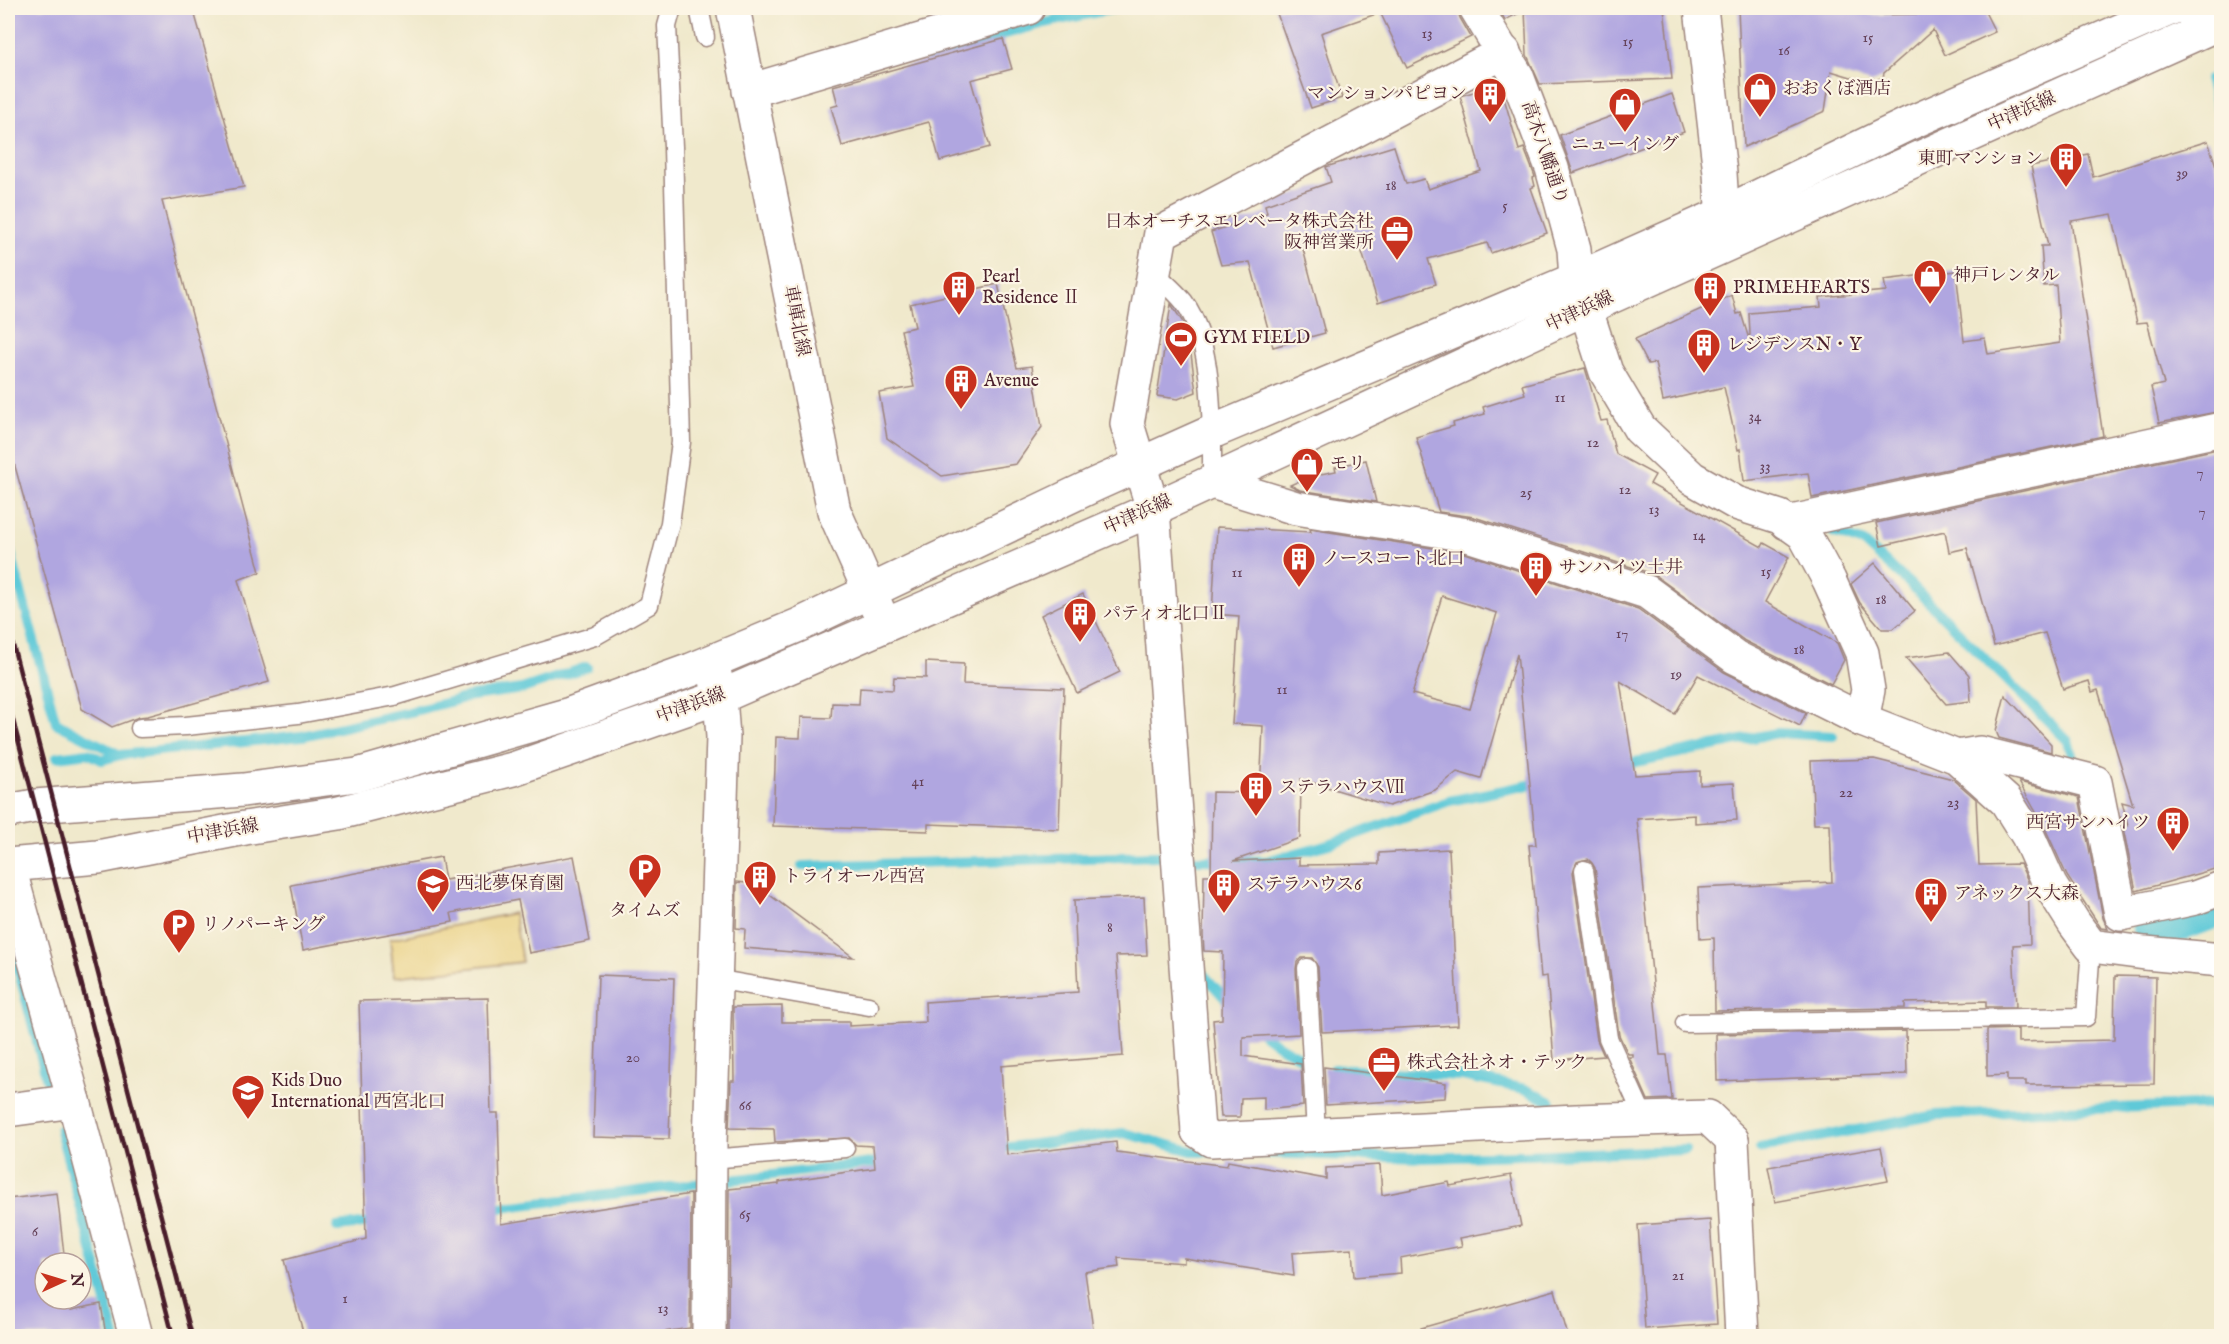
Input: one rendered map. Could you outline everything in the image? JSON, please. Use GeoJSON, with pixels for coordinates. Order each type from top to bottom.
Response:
{"type":"FeatureCollection","features":[{"type":"Feature","properties":{"kind":"street","name":"車庫北線"},"geometry":{"type":"LineString","coordinates":[[733,8],[834,511],[885,626]]}},
{"type":"Feature","properties":{"kind":"street"},"geometry":{"type":"LineString","coordinates":[[749,91],[1028,8]]}},
{"type":"Feature","properties":{"kind":"street","name":"高木八幡通り"},"geometry":{"type":"LineString","coordinates":[[1476,8],[1517,76],[1552,168],[1574,249],[1581,294],[1606,372],[1640,429],[1692,478],[1736,503],[1780,517],[1804,534],[1829,580],[1862,653],[1868,690],[1862,720]]}},
{"type":"Feature","properties":{"kind":"street"},"geometry":{"type":"LineString","coordinates":[[1701,8],[1720,173],[1725,247]]}},
{"type":"Feature","properties":{"kind":"street","name":"中津浜線"},"geometry":{"type":"LineString","coordinates":[[8,865],[98,857],[244,828],[339,813],[513,769],[720,697],[1212,482],[1581,294],[1722,214],[1908,124],[2172,8]]}},
{"type":"Feature","properties":{"kind":"street","name":"中津浜線"},"geometry":{"type":"LineString","coordinates":[[8,812],[35,806],[243,790],[357,775],[570,714],[712,662],[800,625],[1212,432],[1581,294],[1725,247],[2204,20]]}},
{"type":"Feature","properties":{"kind":"street"},"geometry":{"type":"LineString","coordinates":[[1504,52],[1161,234],[1127,424],[1153,509],[1198,1131],[1211,1140],[1576,1121],[1708,1117],[1732,1140],[1742,1336]]}},
{"type":"Feature","properties":{"kind":"street"},"geometry":{"type":"LineString","coordinates":[[1787,523],[2222,429]]}},
{"type":"Feature","properties":{"kind":"street"},"geometry":{"type":"LineString","coordinates":[[1212,482],[1296,508],[1468,535],[1647,592],[1735,657],[1862,720],[1957,757],[2006,801],[2028,836],[2050,885],[2091,946],[2222,960]]}},
{"type":"Feature","properties":{"kind":"street"},"geometry":{"type":"LineString","coordinates":[[710,1336],[710,1159],[723,737],[720,697],[712,662]]}},
{"type":"Feature","properties":{"kind":"street"},"geometry":{"type":"LineString","coordinates":[[1957,757],[1980,753],[2095,782],[2129,951]]}},
{"type":"Feature","properties":{"kind":"street"},"geometry":{"type":"LineString","coordinates":[[8,865],[136,1336]]}},
{"type":"Feature","properties":{"kind":"street"},"geometry":{"type":"LineString","coordinates":[[2121,914],[2195,898],[2222,888]]}},
{"type":"Feature","properties":{"kind":"street"},"geometry":{"type":"LineString","coordinates":[[8,1110],[74,1101]]}},
{"type":"Feature","properties":{"kind":"lane"},"geometry":{"type":"LineString","coordinates":[[140,728],[186,726],[298,714],[394,696],[595,636],[649,604],[670,524],[681,442],[673,147],[667,26],[672,8]]}},
{"type":"Feature","properties":{"kind":"lane"},"geometry":{"type":"LineString","coordinates":[[699,8],[705,37]]}},
{"type":"Feature","properties":{"kind":"lane"},"geometry":{"type":"LineString","coordinates":[[1154,272],[1184,302],[1199,329],[1212,402],[1212,482]]}},
{"type":"Feature","properties":{"kind":"lane"},"geometry":{"type":"LineString","coordinates":[[1584,870],[1608,1038],[1645,1120]]}},
{"type":"Feature","properties":{"kind":"lane"},"geometry":{"type":"LineString","coordinates":[[1685,1023],[2086,1017],[2091,946]]}},
{"type":"Feature","properties":{"kind":"lane"},"geometry":{"type":"LineString","coordinates":[[1307,968],[1316,1134]]}},
{"type":"Feature","properties":{"kind":"lane"},"geometry":{"type":"LineString","coordinates":[[715,979],[869,1006]]}},
{"type":"Feature","properties":{"kind":"lane"},"geometry":{"type":"LineString","coordinates":[[710,1159],[845,1148]]}},
{"type":"Feature","properties":{"kind":"sand"},"geometry":{"type":"Polygon","coordinates":[[[514,913],[522,962],[394,977],[390,939],[514,913]]]}},
{"type":"Feature","properties":{"kind":"building"},"geometry":{"type":"Polygon","coordinates":[[[8,8],[193,8],[244,187],[162,201],[260,572],[238,580],[269,682],[139,717],[112,727],[82,709],[8,441],[8,8]]]}},
{"type":"Feature","properties":{"kind":"building"},"geometry":{"type":"Polygon","coordinates":[[[1275,8],[1378,8],[1379,13],[1321,33],[1342,98],[1311,108],[1275,8]]]}},
{"type":"Feature","properties":{"kind":"building"},"geometry":{"type":"Polygon","coordinates":[[[1378,8],[1457,8],[1471,37],[1407,68],[1378,8]]]}},
{"type":"Feature","properties":{"kind":"building"},"geometry":{"type":"Polygon","coordinates":[[[1498,8],[1664,8],[1672,79],[1540,84],[1527,55],[1525,10],[1505,20],[1498,8]]]}},
{"type":"Feature","properties":{"kind":"building"},"geometry":{"type":"Polygon","coordinates":[[[1738,8],[1868,8],[1869,15],[1926,14],[1923,8],[1983,8],[1995,32],[1945,55],[1933,30],[1884,73],[1883,77],[1871,83],[1831,71],[1825,111],[1744,147],[1738,8]]]}},
{"type":"Feature","properties":{"kind":"building"},"geometry":{"type":"Polygon","coordinates":[[[1003,39],[1012,69],[971,80],[990,147],[940,161],[929,122],[842,146],[831,107],[838,105],[833,86],[1003,39]]]}},
{"type":"Feature","properties":{"kind":"building"},"geometry":{"type":"Polygon","coordinates":[[[1500,84],[1519,150],[1524,148],[1535,177],[1533,178],[1535,186],[1531,188],[1547,233],[1491,253],[1487,243],[1428,259],[1436,284],[1378,303],[1356,233],[1303,249],[1325,333],[1273,347],[1250,262],[1221,265],[1211,232],[1267,213],[1265,205],[1331,182],[1326,167],[1394,146],[1406,184],[1424,179],[1428,189],[1481,171],[1460,96],[1500,84]]]}},
{"type":"Feature","properties":{"kind":"building"},"geometry":{"type":"Polygon","coordinates":[[[1672,94],[1684,132],[1573,173],[1560,135],[1672,94]]]}},
{"type":"Feature","properties":{"kind":"building"},"geometry":{"type":"Polygon","coordinates":[[[2208,141],[2222,185],[2222,411],[2159,423],[2151,387],[2164,384],[2147,322],[2137,323],[2112,214],[2071,221],[2103,436],[1812,498],[1808,473],[1744,481],[1740,449],[1738,450],[1724,387],[1663,401],[1655,363],[1648,364],[1635,339],[1732,295],[1737,314],[1741,313],[1748,336],[1750,335],[1749,313],[1821,307],[1820,297],[1886,291],[1884,280],[1956,271],[1964,341],[1985,338],[1988,354],[2060,343],[2056,285],[2044,286],[2041,246],[2048,246],[2031,166],[2088,154],[2093,177],[2208,141]]]}},
{"type":"Feature","properties":{"kind":"building"},"geometry":{"type":"Polygon","coordinates":[[[998,284],[1017,368],[1032,366],[1042,427],[1016,464],[942,476],[887,438],[879,393],[914,387],[901,330],[915,327],[910,304],[998,284]]]}},
{"type":"Feature","properties":{"kind":"building"},"geometry":{"type":"Polygon","coordinates":[[[1171,304],[1184,324],[1189,339],[1196,392],[1178,399],[1157,396],[1171,304]]]}},
{"type":"Feature","properties":{"kind":"building"},"geometry":{"type":"Polygon","coordinates":[[[1585,368],[1601,421],[1607,420],[1616,454],[1655,475],[1650,484],[1762,547],[1764,543],[1789,557],[1765,602],[1837,643],[1844,660],[1831,684],[1745,641],[1653,574],[1474,517],[1439,512],[1416,437],[1485,414],[1483,407],[1525,394],[1522,385],[1585,368]]]}},
{"type":"Feature","properties":{"kind":"building"},"geometry":{"type":"Polygon","coordinates":[[[2222,448],[2222,867],[2136,891],[2121,818],[2128,825],[2122,802],[2133,805],[2098,690],[2092,692],[2089,681],[2063,689],[2045,633],[1994,646],[1967,548],[1949,552],[1945,531],[1881,546],[1876,523],[2222,448]]]}},
{"type":"Feature","properties":{"kind":"building"},"geometry":{"type":"Polygon","coordinates":[[[1366,460],[1376,502],[1300,490],[1290,485],[1311,476],[1336,471],[1335,467],[1366,460]]]}},
{"type":"Feature","properties":{"kind":"building"},"geometry":{"type":"Polygon","coordinates":[[[1217,527],[1311,532],[1310,529],[1464,553],[1638,609],[1724,672],[1806,713],[1800,726],[1698,675],[1675,714],[1620,681],[1635,775],[1700,771],[1700,785],[1734,783],[1737,820],[1695,823],[1695,815],[1637,819],[1660,1055],[1667,1055],[1672,1099],[1648,1100],[1629,1057],[1633,1057],[1633,1054],[1628,1054],[1619,1035],[1595,868],[1588,859],[1577,862],[1573,872],[1597,1040],[1604,1056],[1554,1060],[1547,976],[1541,977],[1529,845],[1536,845],[1517,654],[1481,779],[1457,772],[1435,790],[1389,806],[1301,779],[1300,838],[1233,861],[1299,858],[1299,865],[1379,864],[1379,853],[1449,849],[1458,1025],[1322,1032],[1318,967],[1312,958],[1301,958],[1297,962],[1296,969],[1299,1034],[1243,1037],[1243,1056],[1301,1064],[1303,1106],[1264,1110],[1264,1097],[1241,1098],[1240,1117],[1221,1117],[1213,1020],[1222,1019],[1223,952],[1204,951],[1203,935],[1204,875],[1211,875],[1212,792],[1260,793],[1263,726],[1232,724],[1239,616],[1212,614],[1217,527]],[[1442,596],[1412,694],[1470,709],[1497,613],[1442,596]]]}},
{"type":"Feature","properties":{"kind":"building"},"geometry":{"type":"Polygon","coordinates":[[[1875,563],[1915,611],[1893,629],[1882,629],[1860,603],[1851,584],[1875,563]]]}},
{"type":"Feature","properties":{"kind":"building","name":"パティオ北口Ⅱ"},"geometry":{"type":"Polygon","coordinates":[[[1083,594],[1120,672],[1077,693],[1041,615],[1083,594]]]}},
{"type":"Feature","properties":{"kind":"building"},"geometry":{"type":"Polygon","coordinates":[[[1949,652],[1969,675],[1971,701],[1946,704],[1906,658],[1949,652]]]}},
{"type":"Feature","properties":{"kind":"building"},"geometry":{"type":"Polygon","coordinates":[[[926,662],[964,664],[963,684],[1064,688],[1059,829],[928,824],[928,831],[773,826],[776,737],[800,738],[801,717],[831,718],[832,703],[859,704],[860,688],[893,690],[894,677],[926,678],[926,662]]]}},
{"type":"Feature","properties":{"kind":"building"},"geometry":{"type":"Polygon","coordinates":[[[2005,695],[2051,744],[2051,752],[1999,738],[1996,731],[2005,695]]]}},
{"type":"Feature","properties":{"kind":"building"},"geometry":{"type":"Polygon","coordinates":[[[1874,759],[1953,779],[1976,799],[1979,865],[2020,864],[2028,881],[2030,944],[2013,945],[2016,1007],[1986,1007],[1986,1001],[1905,1003],[1905,1008],[1715,1011],[1714,938],[1700,939],[1698,888],[1832,882],[1830,824],[1814,824],[1811,761],[1874,759]]]}},
{"type":"Feature","properties":{"kind":"building"},"geometry":{"type":"Polygon","coordinates":[[[2019,782],[2079,797],[2103,918],[2108,929],[2101,928],[2067,876],[2045,828],[2019,782]]]}},
{"type":"Feature","properties":{"kind":"building"},"geometry":{"type":"Polygon","coordinates":[[[574,856],[590,941],[529,953],[518,900],[451,913],[453,922],[303,950],[291,885],[441,857],[445,880],[574,856]]]}},
{"type":"Feature","properties":{"kind":"building","name":"トライオール西宮"},"geometry":{"type":"Polygon","coordinates":[[[737,882],[755,884],[853,957],[744,948],[745,929],[736,928],[737,882]]]}},
{"type":"Feature","properties":{"kind":"building"},"geometry":{"type":"Polygon","coordinates":[[[1144,897],[1147,955],[1116,956],[1123,1056],[1001,1066],[1007,1155],[1116,1142],[1117,1152],[1227,1166],[1228,1161],[1326,1179],[1326,1168],[1380,1165],[1382,1195],[1449,1182],[1450,1186],[1511,1175],[1521,1226],[1460,1238],[1462,1246],[1400,1258],[1401,1273],[1354,1277],[1352,1249],[1292,1253],[1294,1276],[1184,1258],[1184,1263],[1118,1258],[1119,1267],[1085,1272],[1094,1336],[728,1336],[729,1189],[779,1184],[779,1182],[875,1168],[873,1146],[856,1145],[849,1138],[775,1142],[774,1129],[729,1128],[731,1081],[734,1081],[733,1007],[782,1006],[782,1022],[849,1022],[849,1026],[926,1022],[925,1002],[1078,992],[1074,900],[1144,897]]]}},
{"type":"Feature","properties":{"kind":"building"},"geometry":{"type":"Polygon","coordinates":[[[598,975],[674,978],[669,1139],[593,1137],[598,975]]]}},
{"type":"Feature","properties":{"kind":"building"},"geometry":{"type":"Polygon","coordinates":[[[2115,976],[2156,977],[2154,1084],[2026,1085],[2026,1081],[2007,1081],[2007,1075],[1987,1076],[1987,1030],[2018,1029],[2018,1042],[2114,1040],[2115,976]]]}},
{"type":"Feature","properties":{"kind":"building"},"geometry":{"type":"Polygon","coordinates":[[[488,998],[491,1113],[498,1113],[501,1224],[691,1194],[690,1328],[644,1335],[644,1333],[607,1336],[304,1336],[284,1260],[366,1239],[359,1001],[488,998]]]}},
{"type":"Feature","properties":{"kind":"building"},"geometry":{"type":"Polygon","coordinates":[[[1906,1031],[1907,1074],[1717,1081],[1716,1034],[1906,1031]]]}},
{"type":"Feature","properties":{"kind":"building"},"geometry":{"type":"Polygon","coordinates":[[[1324,1067],[1446,1083],[1445,1098],[1326,1105],[1324,1067]]]}},
{"type":"Feature","properties":{"kind":"building"},"geometry":{"type":"Polygon","coordinates":[[[1881,1147],[1888,1181],[1775,1202],[1768,1167],[1881,1147]]]}},
{"type":"Feature","properties":{"kind":"building"},"geometry":{"type":"Polygon","coordinates":[[[57,1193],[64,1251],[33,1251],[33,1311],[93,1311],[93,1306],[101,1304],[106,1336],[9,1336],[8,1199],[57,1193]]]}},
{"type":"Feature","properties":{"kind":"building"},"geometry":{"type":"Polygon","coordinates":[[[1710,1220],[1717,1324],[1645,1329],[1638,1225],[1710,1220]]]}},
{"type":"Feature","properties":{"kind":"building"},"geometry":{"type":"Polygon","coordinates":[[[1555,1290],[1568,1336],[1423,1336],[1421,1328],[1555,1290]]]}},
{"type":"Feature","properties":{"kind":"waterway"},"geometry":{"type":"LineString","coordinates":[[928,55],[1045,23],[1117,8]]}},
{"type":"Feature","properties":{"kind":"waterway"},"geometry":{"type":"LineString","coordinates":[[2209,79],[2222,123]]}},
{"type":"Feature","properties":{"kind":"waterway"},"geometry":{"type":"LineString","coordinates":[[1833,532],[1864,543],[1909,583],[2068,741],[2077,772]]}},
{"type":"Feature","properties":{"kind":"waterway"},"geometry":{"type":"LineString","coordinates":[[8,543],[56,723],[120,755],[302,736],[472,696],[522,689],[587,667]]}},
{"type":"Feature","properties":{"kind":"waterway"},"geometry":{"type":"LineString","coordinates":[[1621,765],[1776,733],[1833,736]]}},
{"type":"Feature","properties":{"kind":"waterway"},"geometry":{"type":"LineString","coordinates":[[57,757],[88,753],[102,760],[120,755]]}},
{"type":"Feature","properties":{"kind":"waterway"},"geometry":{"type":"LineString","coordinates":[[1196,860],[1267,861],[1329,844],[1449,801],[1544,782]]}},
{"type":"Feature","properties":{"kind":"waterway"},"geometry":{"type":"LineString","coordinates":[[802,866],[1158,856]]}},
{"type":"Feature","properties":{"kind":"waterway"},"geometry":{"type":"LineString","coordinates":[[2152,926],[2177,923],[2222,906]]}},
{"type":"Feature","properties":{"kind":"waterway"},"geometry":{"type":"LineString","coordinates":[[8,930],[47,1080]]}},
{"type":"Feature","properties":{"kind":"waterway"},"geometry":{"type":"LineString","coordinates":[[1204,975],[1231,1005]]}},
{"type":"Feature","properties":{"kind":"waterway"},"geometry":{"type":"LineString","coordinates":[[1255,1028],[1281,1047],[1300,1057]]}},
{"type":"Feature","properties":{"kind":"waterway"},"geometry":{"type":"LineString","coordinates":[[1334,1069],[1463,1076],[1525,1089],[1551,1102]]}},
{"type":"Feature","properties":{"kind":"waterway"},"geometry":{"type":"LineString","coordinates":[[1760,1148],[1936,1115],[2222,1104]]}},
{"type":"Feature","properties":{"kind":"waterway"},"geometry":{"type":"LineString","coordinates":[[60,1130],[115,1336]]}},
{"type":"Feature","properties":{"kind":"waterway"},"geometry":{"type":"LineString","coordinates":[[993,1149],[1124,1133],[1195,1152],[1211,1152]]}},
{"type":"Feature","properties":{"kind":"waterway"},"geometry":{"type":"LineString","coordinates":[[1257,1153],[1424,1158],[1685,1150]]}},
{"type":"Feature","properties":{"kind":"waterway"},"geometry":{"type":"LineString","coordinates":[[731,1180],[888,1161]]}},
{"type":"Feature","properties":{"kind":"waterway"},"geometry":{"type":"LineString","coordinates":[[489,1209],[703,1183]]}},
{"type":"Feature","properties":{"kind":"waterway"},"geometry":{"type":"LineString","coordinates":[[337,1227],[378,1222]]}},
{"type":"Feature","properties":{"kind":"railway"},"geometry":{"type":"LineString","coordinates":[[8,626],[192,1336]]}},
{"type":"Feature","properties":{"kind":"railway"},"geometry":{"type":"LineString","coordinates":[[8,701],[173,1336]]}},
{"type":"Feature","properties":{"kind":"place","name":"おおくぼ酒店"},"geometry":{"type":"Point","coordinates":[1760,118]}},
{"type":"Feature","properties":{"kind":"place","name":"マンションパピヨン"},"geometry":{"type":"Point","coordinates":[1490,123]}},
{"type":"Feature","properties":{"kind":"place","name":"ニューイング"},"geometry":{"type":"Point","coordinates":[1625,133]}},
{"type":"Feature","properties":{"kind":"place","name":"東町マンション"},"geometry":{"type":"Point","coordinates":[2066,188]}},
{"type":"Feature","properties":{"kind":"place","name":"日本オーチスエレベータ株式会社 阪神営業所"},"geometry":{"type":"Point","coordinates":[1397,261]}},
{"type":"Feature","properties":{"kind":"place","name":"神戸レンタル"},"geometry":{"type":"Point","coordinates":[1930,305]}},
{"type":"Feature","properties":{"kind":"place","name":"Pearl Residence Ⅱ"},"geometry":{"type":"Point","coordinates":[959,316]}},
{"type":"Feature","properties":{"kind":"place","name":"PRIMEHEARTS"},"geometry":{"type":"Point","coordinates":[1710,317]}},
{"type":"Feature","properties":{"kind":"place","name":"GYM FIELD"},"geometry":{"type":"Point","coordinates":[1181,367]}},
{"type":"Feature","properties":{"kind":"place","name":"レジデンスN・Y"},"geometry":{"type":"Point","coordinates":[1704,374]}},
{"type":"Feature","properties":{"kind":"place","name":"Avenue"},"geometry":{"type":"Point","coordinates":[961,410]}},
{"type":"Feature","properties":{"kind":"place","name":"モリ"},"geometry":{"type":"Point","coordinates":[1307,493]}},
{"type":"Feature","properties":{"kind":"place","name":"ノースコート北口"},"geometry":{"type":"Point","coordinates":[1299,588]}},
{"type":"Feature","properties":{"kind":"place","name":"サンハイツ土井"},"geometry":{"type":"Point","coordinates":[1536,597]}},
{"type":"Feature","properties":{"kind":"place","name":"パティオ北口Ⅱ"},"geometry":{"type":"Point","coordinates":[1080,643]}},
{"type":"Feature","properties":{"kind":"place","name":"ステラハウスⅦ"},"geometry":{"type":"Point","coordinates":[1256,817]}},
{"type":"Feature","properties":{"kind":"place","name":"西宮サンハイツ"},"geometry":{"type":"Point","coordinates":[2173,852]}},
{"type":"Feature","properties":{"kind":"place","name":"タイムズ"},"geometry":{"type":"Point","coordinates":[645,899]}},
{"type":"Feature","properties":{"kind":"place","name":"トライオール西宮"},"geometry":{"type":"Point","coordinates":[760,906]}},
{"type":"Feature","properties":{"kind":"place","name":"西北夢保育園"},"geometry":{"type":"Point","coordinates":[433,913]}},
{"type":"Feature","properties":{"kind":"place","name":"ステラハウス6"},"geometry":{"type":"Point","coordinates":[1224,914]}},
{"type":"Feature","properties":{"kind":"place","name":"アネックス大森"},"geometry":{"type":"Point","coordinates":[1931,923]}},
{"type":"Feature","properties":{"kind":"place","name":"リノパーキング"},"geometry":{"type":"Point","coordinates":[179,954]}},
{"type":"Feature","properties":{"kind":"place","name":"株式会社ネオ・テック"},"geometry":{"type":"Point","coordinates":[1384,1092]}},
{"type":"Feature","properties":{"kind":"place","name":"Kids Duo International 西宮北口"},"geometry":{"type":"Point","coordinates":[248,1120]}}]}
